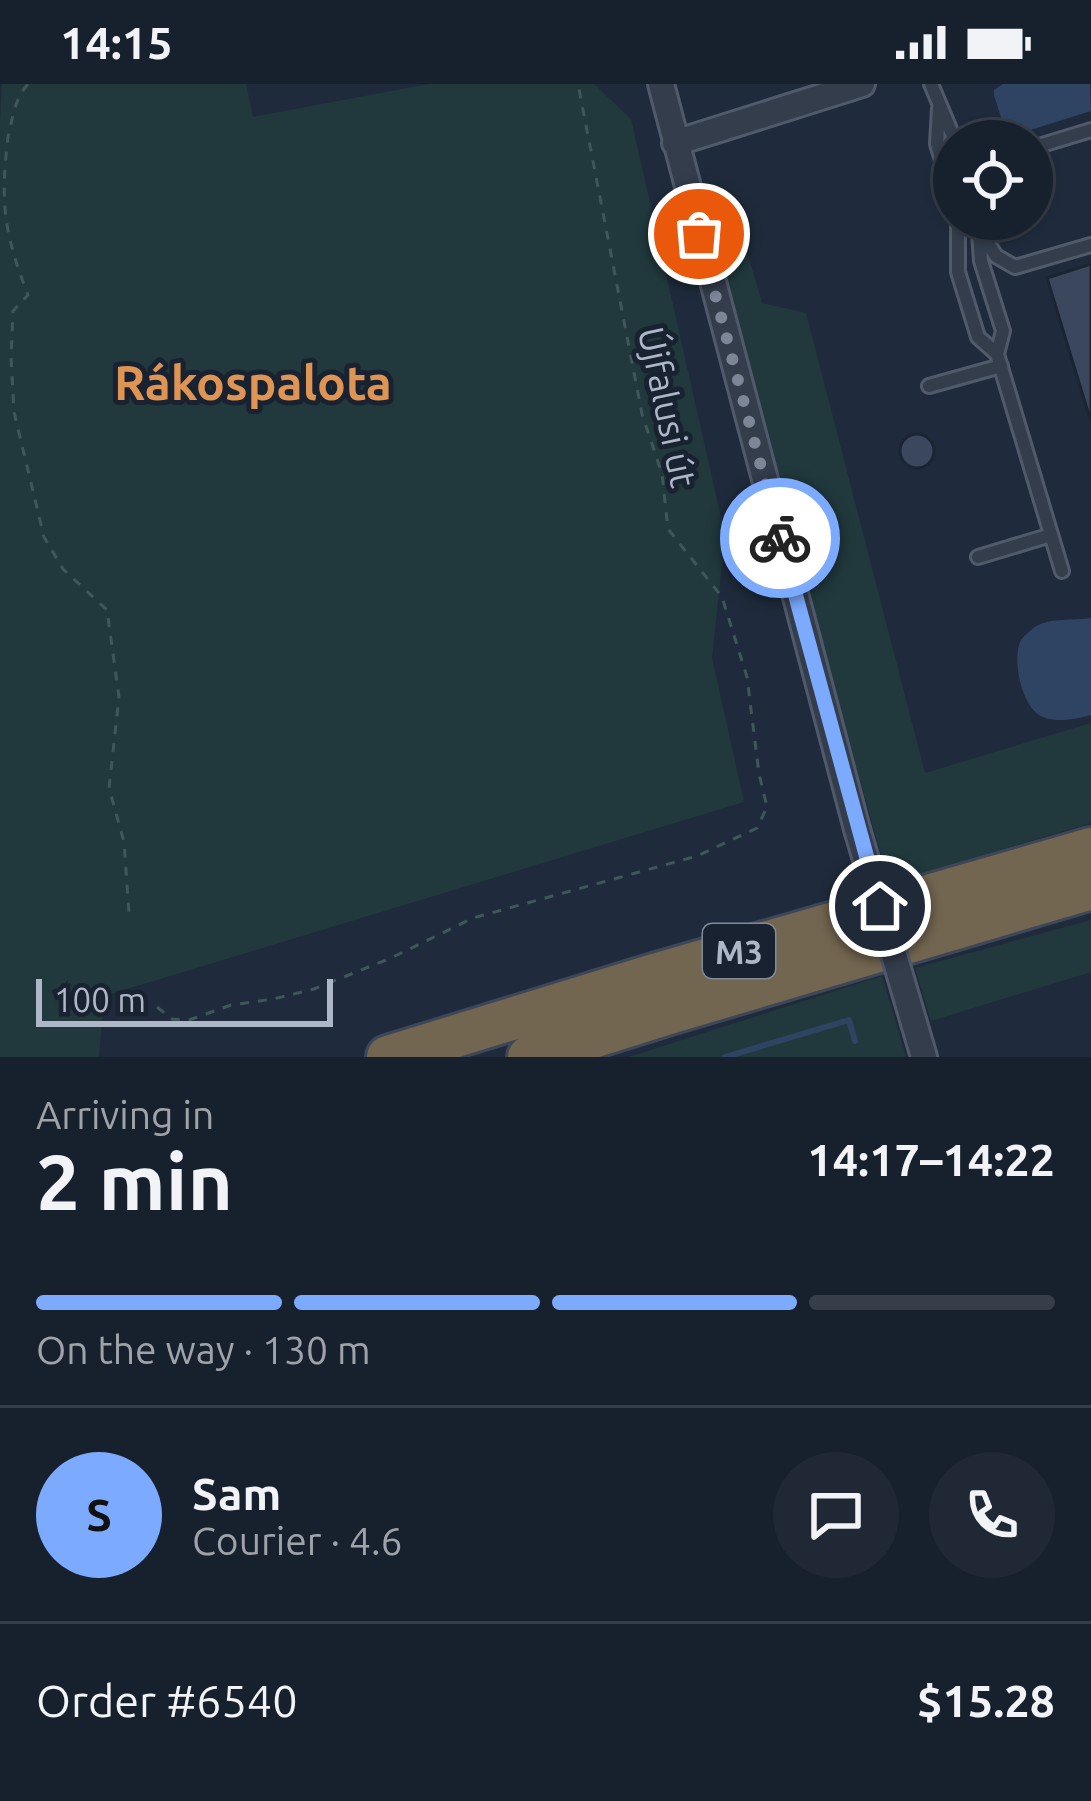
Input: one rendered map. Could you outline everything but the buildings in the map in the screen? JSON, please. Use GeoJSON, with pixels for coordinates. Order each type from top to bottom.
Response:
{"type":"FeatureCollection","features":[{"type":"Feature","properties":{"kind":"highway","name":"M3"},"geometry":{"type":"LineString","coordinates":[[388,1057],[1091,849]]}},
{"type":"Feature","properties":{"kind":"highway","name":"M3"},"geometry":{"type":"LineString","coordinates":[[529,1057],[1091,888]]}},
{"type":"Feature","properties":{"kind":"street"},"geometry":{"type":"LineString","coordinates":[[661,84],[857,829],[924,1057]]}},
{"type":"Feature","properties":{"kind":"street"},"geometry":{"type":"LineString","coordinates":[[675,143],[862,84]]}},
{"type":"Feature","properties":{"kind":"lane"},"geometry":{"type":"LineString","coordinates":[[931,84],[944,120]]}},
{"type":"Feature","properties":{"kind":"lane"},"geometry":{"type":"LineString","coordinates":[[938,120],[939,109]]}},
{"type":"Feature","properties":{"kind":"lane"},"geometry":{"type":"LineString","coordinates":[[1053,142],[1091,130]]}},
{"type":"Feature","properties":{"kind":"lane"},"geometry":{"type":"LineString","coordinates":[[958,240],[958,272],[978,337],[999,360]]}},
{"type":"Feature","properties":{"kind":"lane"},"geometry":{"type":"LineString","coordinates":[[979,240],[981,261],[1003,331],[999,360],[1062,572]]}},
{"type":"Feature","properties":{"kind":"lane"},"geometry":{"type":"LineString","coordinates":[[987,240],[996,256],[1016,267],[1091,245]]}},
{"type":"Feature","properties":{"kind":"lane"},"geometry":{"type":"LineString","coordinates":[[929,386],[999,360]]}},
{"type":"Feature","properties":{"kind":"lane"},"geometry":{"type":"LineString","coordinates":[[978,557],[1051,535]]}},
{"type":"Feature","properties":{"kind":"path"},"geometry":{"type":"LineString","coordinates":[[28,84],[17,97],[3,163],[0,209],[28,295],[13,311],[14,412],[44,536],[63,569],[107,610],[119,697],[109,788],[124,842],[129,913]]}},
{"type":"Feature","properties":{"kind":"path","name":"Újfalusi út"},"geometry":{"type":"LineString","coordinates":[[157,1006],[172,1019],[189,1020],[230,1004],[314,989],[473,918],[697,856],[757,828],[767,807],[747,676],[722,597],[668,529],[662,473],[642,414],[578,84]]}},
{"type":"Feature","properties":{"kind":"green space"},"geometry":{"type":"Polygon","coordinates":[[[2,84],[246,84],[253,117],[429,84],[594,84],[631,119],[725,535],[712,658],[744,802],[104,996],[99,1057],[0,1057],[2,84]]]}},
{"type":"Feature","properties":{"kind":"green space"},"geometry":{"type":"Polygon","coordinates":[[[696,196],[731,196],[762,303],[806,313],[925,773],[1091,723],[1091,823],[889,883],[696,196]]]}},
{"type":"Feature","properties":{"kind":"green space"},"geometry":{"type":"Polygon","coordinates":[[[1091,920],[1091,972],[931,1021],[915,968],[1091,920]]]}},
{"type":"Feature","properties":{"kind":"green space"},"geometry":{"type":"Polygon","coordinates":[[[882,976],[906,1057],[629,1057],[882,976]]]}},
{"type":"Feature","properties":{"kind":"water"},"geometry":{"type":"Polygon","coordinates":[[[1003,84],[1090,84],[1091,111],[1053,123],[1002,120],[994,90],[1003,84]]]}},
{"type":"Feature","properties":{"kind":"water"},"geometry":{"type":"Polygon","coordinates":[[[1091,618],[1091,715],[1061,720],[1043,717],[1029,704],[1020,683],[1021,640],[1041,624],[1091,618]]]}},
{"type":"Feature","properties":{"kind":"waterway"},"geometry":{"type":"LineString","coordinates":[[725,1057],[849,1020],[855,1041]]}},
{"type":"Feature","properties":{"kind":"way so far"},"geometry":{"type":"LineString","coordinates":[[699,234],[780,538]]}},
{"type":"Feature","properties":{"kind":"district","name":"Rákospalota"},"geometry":{"type":"Point","coordinates":[253,382]}},
{"type":"Feature","properties":{"kind":"route"},"geometry":{"type":"LineString","coordinates":[[780,538],[880,906]]}}]}
